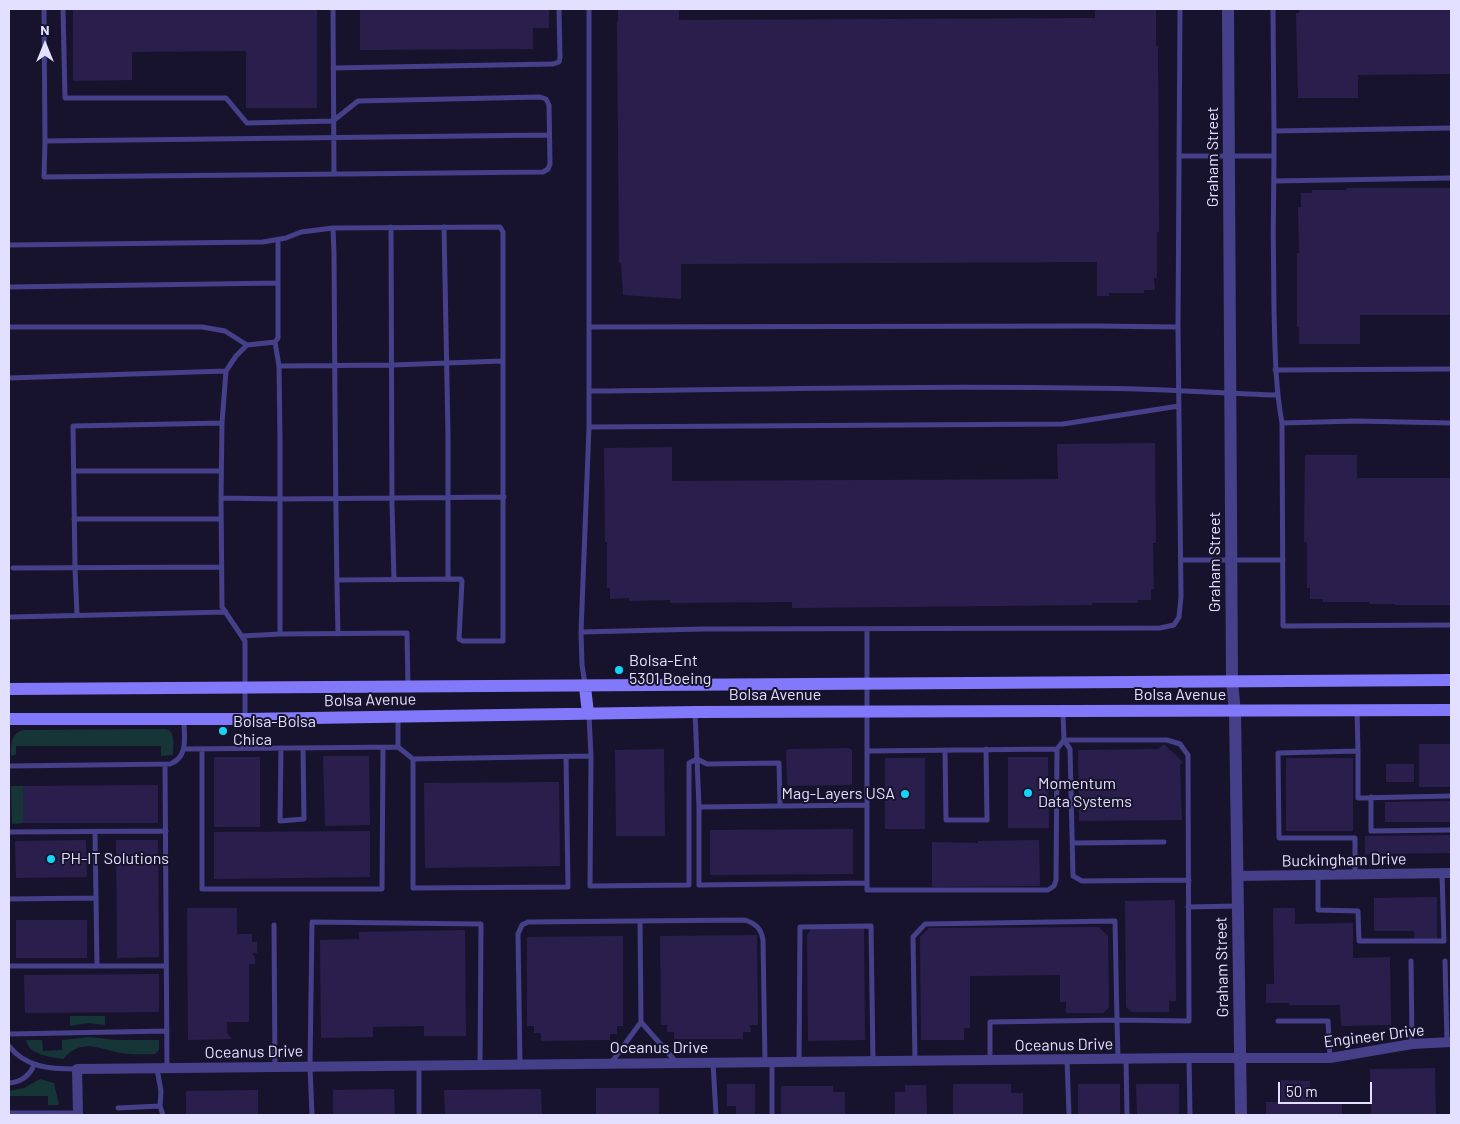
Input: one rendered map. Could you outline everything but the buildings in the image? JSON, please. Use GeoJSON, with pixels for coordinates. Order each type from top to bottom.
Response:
{"type":"FeatureCollection","features":[{"type":"Feature","properties":{"kind":"main road","name":"Bolsa Avenue"},"geometry":{"type":"LineString","coordinates":[[9,690],[1451,680]]}},
{"type":"Feature","properties":{"kind":"main road"},"geometry":{"type":"LineString","coordinates":[[585,687],[588,713]]}},
{"type":"Feature","properties":{"kind":"main road","name":"Bolsa Avenue"},"geometry":{"type":"LineString","coordinates":[[9,719],[245,719],[695,712],[1451,710]]}},
{"type":"Feature","properties":{"kind":"street","name":"Graham Street"},"geometry":{"type":"LineString","coordinates":[[1228,9],[1232,682],[1235,712],[1241,1115]]}},
{"type":"Feature","properties":{"kind":"street","name":"Buckingham Drive"},"geometry":{"type":"LineString","coordinates":[[1237,876],[1447,873]]}},
{"type":"Feature","properties":{"kind":"street","name":"Engineer Drive"},"geometry":{"type":"LineString","coordinates":[[1240,1058],[1330,1058],[1412,1044],[1449,1042]]}},
{"type":"Feature","properties":{"kind":"street","name":"Oceanus Drive"},"geometry":{"type":"LineString","coordinates":[[77,1069],[1240,1058]]}},
{"type":"Feature","properties":{"kind":"street"},"geometry":{"type":"LineString","coordinates":[[77,1069],[78,1114]]}},
{"type":"Feature","properties":{"kind":"lane"},"geometry":{"type":"LineString","coordinates":[[44,9],[44,177],[542,172],[548,169],[550,164],[549,105],[546,99],[540,97],[358,101],[333,121],[247,122],[226,98],[64,98],[63,9]]}},
{"type":"Feature","properties":{"kind":"lane"},"geometry":{"type":"LineString","coordinates":[[333,9],[334,174]]}},
{"type":"Feature","properties":{"kind":"lane"},"geometry":{"type":"LineString","coordinates":[[333,68],[553,64],[559,62],[560,58],[559,9]]}},
{"type":"Feature","properties":{"kind":"lane"},"geometry":{"type":"LineString","coordinates":[[585,687],[581,632],[589,427],[589,9]]}},
{"type":"Feature","properties":{"kind":"lane"},"geometry":{"type":"LineString","coordinates":[[581,632],[702,629],[1150,628],[1174,625],[1179,617],[1181,597],[1178,327],[1180,9]]}},
{"type":"Feature","properties":{"kind":"lane"},"geometry":{"type":"LineString","coordinates":[[1273,9],[1274,180],[1272,226],[1276,395],[1282,423],[1283,626],[1451,625]]}},
{"type":"Feature","properties":{"kind":"lane"},"geometry":{"type":"LineString","coordinates":[[1274,131],[1451,128]]}},
{"type":"Feature","properties":{"kind":"lane"},"geometry":{"type":"LineString","coordinates":[[45,141],[549,135]]}},
{"type":"Feature","properties":{"kind":"lane"},"geometry":{"type":"LineString","coordinates":[[1179,156],[1274,156]]}},
{"type":"Feature","properties":{"kind":"lane"},"geometry":{"type":"LineString","coordinates":[[1274,180],[1451,178]]}},
{"type":"Feature","properties":{"kind":"lane"},"geometry":{"type":"LineString","coordinates":[[391,227],[394,580]]}},
{"type":"Feature","properties":{"kind":"lane"},"geometry":{"type":"LineString","coordinates":[[444,227],[449,497],[448,579]]}},
{"type":"Feature","properties":{"kind":"lane"},"geometry":{"type":"LineString","coordinates":[[333,228],[338,634]]}},
{"type":"Feature","properties":{"kind":"lane"},"geometry":{"type":"LineString","coordinates":[[9,245],[263,242],[286,238],[301,232],[333,228],[502,228],[504,497],[504,637],[502,642],[459,640],[461,579],[336,580]]}},
{"type":"Feature","properties":{"kind":"lane"},"geometry":{"type":"LineString","coordinates":[[278,239],[278,338],[275,342],[278,366],[281,500],[280,634]]}},
{"type":"Feature","properties":{"kind":"lane"},"geometry":{"type":"LineString","coordinates":[[9,287],[278,283]]}},
{"type":"Feature","properties":{"kind":"lane"},"geometry":{"type":"LineString","coordinates":[[9,327],[202,327],[225,331],[247,345],[275,342]]}},
{"type":"Feature","properties":{"kind":"lane"},"geometry":{"type":"LineString","coordinates":[[589,327],[1178,327]]}},
{"type":"Feature","properties":{"kind":"lane"},"geometry":{"type":"LineString","coordinates":[[245,719],[245,641],[222,607],[221,471],[226,371],[236,356],[247,345]]}},
{"type":"Feature","properties":{"kind":"lane"},"geometry":{"type":"LineString","coordinates":[[278,366],[392,365],[502,361]]}},
{"type":"Feature","properties":{"kind":"lane"},"geometry":{"type":"LineString","coordinates":[[1275,370],[1451,369]]}},
{"type":"Feature","properties":{"kind":"lane"},"geometry":{"type":"LineString","coordinates":[[9,378],[226,371]]}},
{"type":"Feature","properties":{"kind":"lane"},"geometry":{"type":"LineString","coordinates":[[589,391],[861,388],[1137,389],[1276,395]]}},
{"type":"Feature","properties":{"kind":"lane"},"geometry":{"type":"LineString","coordinates":[[589,427],[1063,424],[1179,406]]}},
{"type":"Feature","properties":{"kind":"lane"},"geometry":{"type":"LineString","coordinates":[[77,615],[73,426],[222,423]]}},
{"type":"Feature","properties":{"kind":"lane"},"geometry":{"type":"LineString","coordinates":[[1282,423],[1451,423]]}},
{"type":"Feature","properties":{"kind":"lane"},"geometry":{"type":"LineString","coordinates":[[74,471],[221,471]]}},
{"type":"Feature","properties":{"kind":"lane"},"geometry":{"type":"LineString","coordinates":[[221,498],[281,500],[504,497]]}},
{"type":"Feature","properties":{"kind":"lane"},"geometry":{"type":"LineString","coordinates":[[74,519],[221,519]]}},
{"type":"Feature","properties":{"kind":"lane"},"geometry":{"type":"LineString","coordinates":[[1181,560],[1283,560]]}},
{"type":"Feature","properties":{"kind":"lane"},"geometry":{"type":"LineString","coordinates":[[13,568],[221,567]]}},
{"type":"Feature","properties":{"kind":"lane"},"geometry":{"type":"LineString","coordinates":[[11,617],[226,612]]}},
{"type":"Feature","properties":{"kind":"lane"},"geometry":{"type":"LineString","coordinates":[[866,629],[867,890],[1048,890],[1054,886],[1056,880],[1057,749],[1064,740]]}},
{"type":"Feature","properties":{"kind":"lane"},"geometry":{"type":"LineString","coordinates":[[242,636],[408,633],[408,687]]}},
{"type":"Feature","properties":{"kind":"lane"},"geometry":{"type":"LineString","coordinates":[[1357,711],[1358,798],[1451,796]]}},
{"type":"Feature","properties":{"kind":"lane"},"geometry":{"type":"LineString","coordinates":[[695,712],[699,807],[698,885],[867,883]]}},
{"type":"Feature","properties":{"kind":"lane"},"geometry":{"type":"LineString","coordinates":[[1062,712],[1064,740],[1070,749],[1073,876],[1082,881],[1188,880]]}},
{"type":"Feature","properties":{"kind":"lane"},"geometry":{"type":"LineString","coordinates":[[588,713],[591,756],[590,886],[689,885],[689,763],[697,759]]}},
{"type":"Feature","properties":{"kind":"lane"},"geometry":{"type":"LineString","coordinates":[[398,716],[398,747]]}},
{"type":"Feature","properties":{"kind":"lane"},"geometry":{"type":"LineString","coordinates":[[9,766],[170,764],[178,760],[184,749],[184,719]]}},
{"type":"Feature","properties":{"kind":"lane"},"geometry":{"type":"LineString","coordinates":[[990,1060],[990,1022],[1189,1021],[1188,755],[1180,744],[1167,740],[1064,740]]}},
{"type":"Feature","properties":{"kind":"lane"},"geometry":{"type":"LineString","coordinates":[[184,749],[398,747],[412,759],[591,756]]}},
{"type":"Feature","properties":{"kind":"lane"},"geometry":{"type":"LineString","coordinates":[[281,748],[280,821],[304,820],[303,748]]}},
{"type":"Feature","properties":{"kind":"lane"},"geometry":{"type":"LineString","coordinates":[[202,749],[202,889],[382,889],[383,748]]}},
{"type":"Feature","properties":{"kind":"lane"},"geometry":{"type":"LineString","coordinates":[[945,750],[946,820],[987,820],[986,749]]}},
{"type":"Feature","properties":{"kind":"lane"},"geometry":{"type":"LineString","coordinates":[[866,751],[1057,749]]}},
{"type":"Feature","properties":{"kind":"lane"},"geometry":{"type":"LineString","coordinates":[[1356,875],[1355,838],[1279,838],[1278,753],[1358,751]]}},
{"type":"Feature","properties":{"kind":"lane"},"geometry":{"type":"LineString","coordinates":[[412,759],[413,888],[568,887],[566,757]]}},
{"type":"Feature","properties":{"kind":"lane"},"geometry":{"type":"LineString","coordinates":[[697,759],[707,764],[779,762],[780,805]]}},
{"type":"Feature","properties":{"kind":"lane"},"geometry":{"type":"LineString","coordinates":[[163,1115],[160,1106],[162,1068],[167,1031],[165,765]]}},
{"type":"Feature","properties":{"kind":"lane"},"geometry":{"type":"LineString","coordinates":[[1371,797],[1371,830],[1451,830]]}},
{"type":"Feature","properties":{"kind":"lane"},"geometry":{"type":"LineString","coordinates":[[699,807],[867,805]]}},
{"type":"Feature","properties":{"kind":"lane"},"geometry":{"type":"LineString","coordinates":[[9,832],[166,831]]}},
{"type":"Feature","properties":{"kind":"lane"},"geometry":{"type":"LineString","coordinates":[[95,832],[97,966]]}},
{"type":"Feature","properties":{"kind":"lane"},"geometry":{"type":"LineString","coordinates":[[1073,843],[1164,842]]}},
{"type":"Feature","properties":{"kind":"lane"},"geometry":{"type":"LineString","coordinates":[[1318,875],[1318,910],[1358,911],[1359,941],[1444,941],[1447,873]]}},
{"type":"Feature","properties":{"kind":"lane"},"geometry":{"type":"LineString","coordinates":[[9,899],[96,898]]}},
{"type":"Feature","properties":{"kind":"lane"},"geometry":{"type":"LineString","coordinates":[[1188,907],[1237,906]]}},
{"type":"Feature","properties":{"kind":"lane"},"geometry":{"type":"LineString","coordinates":[[520,1065],[518,934],[522,925],[528,922],[745,920],[755,924],[761,930],[763,940],[772,1115]]}},
{"type":"Feature","properties":{"kind":"lane"},"geometry":{"type":"LineString","coordinates":[[610,1063],[641,1022],[640,921]]}},
{"type":"Feature","properties":{"kind":"lane"},"geometry":{"type":"LineString","coordinates":[[915,1061],[912,937],[925,924],[1115,921],[1117,1020],[1127,1115]]}},
{"type":"Feature","properties":{"kind":"lane"},"geometry":{"type":"LineString","coordinates":[[312,1115],[310,1067],[312,922],[481,924],[480,1065]]}},
{"type":"Feature","properties":{"kind":"lane"},"geometry":{"type":"LineString","coordinates":[[274,925],[275,1067]]}},
{"type":"Feature","properties":{"kind":"lane"},"geometry":{"type":"LineString","coordinates":[[799,1062],[800,927],[818,926],[871,926],[873,1062]]}},
{"type":"Feature","properties":{"kind":"lane"},"geometry":{"type":"LineString","coordinates":[[1411,960],[1412,1044]]}},
{"type":"Feature","properties":{"kind":"lane"},"geometry":{"type":"LineString","coordinates":[[1445,961],[1449,1042]]}},
{"type":"Feature","properties":{"kind":"lane"},"geometry":{"type":"LineString","coordinates":[[9,966],[166,966]]}},
{"type":"Feature","properties":{"kind":"lane"},"geometry":{"type":"LineString","coordinates":[[1278,1021],[1328,1021],[1330,1058]]}},
{"type":"Feature","properties":{"kind":"lane"},"geometry":{"type":"LineString","coordinates":[[641,1022],[677,1063]]}},
{"type":"Feature","properties":{"kind":"lane"},"geometry":{"type":"LineString","coordinates":[[9,1034],[167,1031]]}},
{"type":"Feature","properties":{"kind":"lane"},"geometry":{"type":"LineString","coordinates":[[9,1046],[20,1058],[34,1065],[77,1069]]}},
{"type":"Feature","properties":{"kind":"lane"},"geometry":{"type":"LineString","coordinates":[[1188,1058],[1190,1115]]}},
{"type":"Feature","properties":{"kind":"lane"},"geometry":{"type":"LineString","coordinates":[[1067,1059],[1069,1115]]}},
{"type":"Feature","properties":{"kind":"lane"},"geometry":{"type":"LineString","coordinates":[[713,1063],[716,1115]]}},
{"type":"Feature","properties":{"kind":"lane"},"geometry":{"type":"LineString","coordinates":[[9,1083],[18,1082],[23,1079],[29,1074],[34,1065]]}},
{"type":"Feature","properties":{"kind":"lane"},"geometry":{"type":"LineString","coordinates":[[419,1066],[419,1115]]}},
{"type":"Feature","properties":{"kind":"lane"},"geometry":{"type":"LineString","coordinates":[[118,1108],[160,1106]]}},
{"type":"Feature","properties":{"kind":"lane"},"geometry":{"type":"LineString","coordinates":[[9,1113],[78,1114]]}},
{"type":"Feature","properties":{"kind":"green space"},"geometry":{"type":"Polygon","coordinates":[[[166,729],[173,736],[173,755],[161,756],[161,746],[16,746],[16,754],[11,755],[14,737],[23,730],[166,729]]]}},
{"type":"Feature","properties":{"kind":"green space"},"geometry":{"type":"Polygon","coordinates":[[[11,786],[23,786],[23,823],[12,824],[11,786]]]}},
{"type":"Feature","properties":{"kind":"green space"},"geometry":{"type":"Polygon","coordinates":[[[70,1016],[105,1016],[105,1025],[88,1023],[70,1026],[70,1016]]]}},
{"type":"Feature","properties":{"kind":"green space"},"geometry":{"type":"Polygon","coordinates":[[[90,1037],[115,1040],[159,1040],[159,1050],[155,1054],[129,1054],[90,1046],[76,1048],[63,1059],[36,1052],[31,1049],[26,1040],[42,1040],[43,1051],[62,1050],[62,1040],[90,1037]]]}},
{"type":"Feature","properties":{"kind":"green space"},"geometry":{"type":"Polygon","coordinates":[[[40,1079],[54,1083],[59,1105],[48,1105],[48,1096],[9,1096],[9,1091],[24,1088],[40,1079]]]}},
{"type":"Feature","properties":{"kind":"place","name":"Bolsa-Ent 5301 Boeing"},"geometry":{"type":"Point","coordinates":[619,670]}},
{"type":"Feature","properties":{"kind":"place","name":"Bolsa-Bolsa Chica"},"geometry":{"type":"Point","coordinates":[223,731]}},
{"type":"Feature","properties":{"kind":"place","name":"Momentum Data Systems"},"geometry":{"type":"Point","coordinates":[1028,793]}},
{"type":"Feature","properties":{"kind":"place","name":"Mag-Layers USA"},"geometry":{"type":"Point","coordinates":[905,794]}},
{"type":"Feature","properties":{"kind":"place","name":"PH-IT Solutions"},"geometry":{"type":"Point","coordinates":[51,859]}}]}
